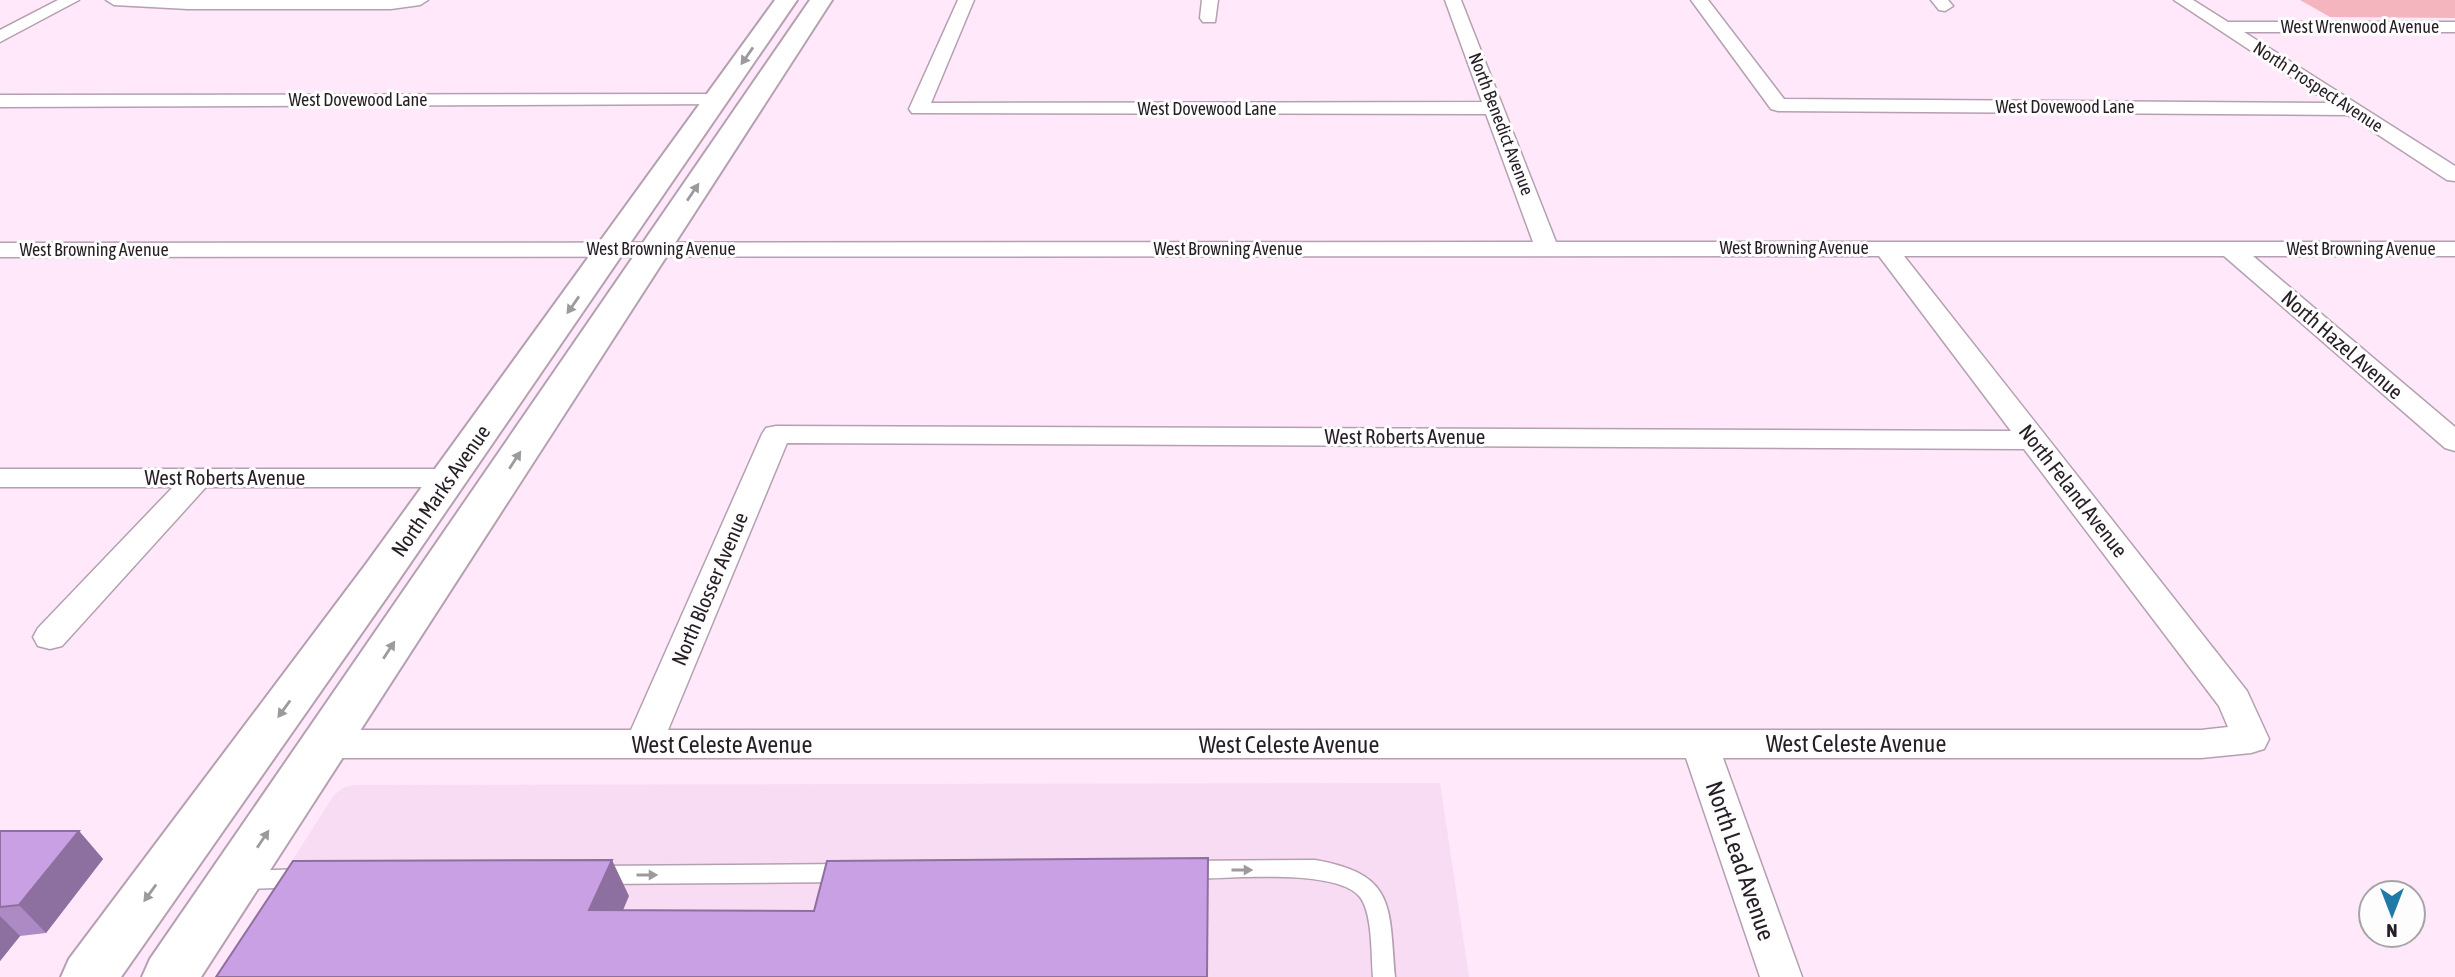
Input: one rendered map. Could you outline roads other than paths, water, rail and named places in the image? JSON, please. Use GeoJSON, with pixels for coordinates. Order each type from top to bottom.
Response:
{"type":"FeatureCollection","features":[{"type":"Feature","properties":{"kind":"main road","name":"North Marks Avenue"},"geometry":{"type":"LineString","coordinates":[[89,977],[450,478],[786,0]]}},
{"type":"Feature","properties":{"kind":"main road","name":"North Marks Avenue"},"geometry":{"type":"LineString","coordinates":[[170,977],[821,0]]}},
{"type":"Feature","properties":{"kind":"main road"},"geometry":{"type":"LineString","coordinates":[[327,744],[311,729],[317,708],[388,603],[381,574]]}},
{"type":"Feature","properties":{"kind":"street"},"geometry":{"type":"LineString","coordinates":[[0,37],[71,0]]}},
{"type":"Feature","properties":{"kind":"street"},"geometry":{"type":"LineString","coordinates":[[114,0],[188,4],[418,1]]}},
{"type":"Feature","properties":{"kind":"street","name":"West Dovewood Lane"},"geometry":{"type":"LineString","coordinates":[[966,0],[919,109],[1496,108]]}},
{"type":"Feature","properties":{"kind":"street","name":"North Benedict Avenue"},"geometry":{"type":"LineString","coordinates":[[1453,0],[1547,249]]}},
{"type":"Feature","properties":{"kind":"street","name":"West Dovewood Lane"},"geometry":{"type":"LineString","coordinates":[[1699,0],[1778,106],[2352,109]]}},
{"type":"Feature","properties":{"kind":"street","name":"North Prospect Avenue"},"geometry":{"type":"LineString","coordinates":[[2182,0],[2455,174]]}},
{"type":"Feature","properties":{"kind":"street","name":"West Wrenwood Avenue"},"geometry":{"type":"LineString","coordinates":[[2224,27],[2455,27]]}},
{"type":"Feature","properties":{"kind":"street","name":"West Dovewood Lane"},"geometry":{"type":"LineString","coordinates":[[0,101],[716,100]]}},
{"type":"Feature","properties":{"kind":"street","name":"North Feland Avenue"},"geometry":{"type":"LineString","coordinates":[[1885,248],[2234,700],[2251,739]]}},
{"type":"Feature","properties":{"kind":"street","name":"North Hazel Avenue"},"geometry":{"type":"LineString","coordinates":[[2229,248],[2455,442]]}},
{"type":"Feature","properties":{"kind":"street","name":"West Browning Avenue"},"geometry":{"type":"LineString","coordinates":[[0,250],[2455,249]]}},
{"type":"Feature","properties":{"kind":"street","name":"West Roberts Avenue"},"geometry":{"type":"LineString","coordinates":[[776,433],[2034,440]]}},
{"type":"Feature","properties":{"kind":"street","name":"North Blosser Avenue"},"geometry":{"type":"LineString","coordinates":[[643,745],[776,433]]}},
{"type":"Feature","properties":{"kind":"street","name":"West Roberts Avenue"},"geometry":{"type":"LineString","coordinates":[[0,478],[450,478]]}},
{"type":"Feature","properties":{"kind":"street"},"geometry":{"type":"LineString","coordinates":[[50,636],[198,478]]}},
{"type":"Feature","properties":{"kind":"street","name":"West Celeste Avenue"},"geometry":{"type":"LineString","coordinates":[[327,744],[2201,744],[2251,739]]}},
{"type":"Feature","properties":{"kind":"street","name":"North Lead Avenue"},"geometry":{"type":"LineString","coordinates":[[1700,744],[1781,977]]}},
{"type":"Feature","properties":{"kind":"lane"},"geometry":{"type":"LineString","coordinates":[[1163,871],[1335,871],[1354,879],[1370,889],[1376,905],[1384,977]]}},
{"type":"Feature","properties":{"kind":"lane"},"geometry":{"type":"LineString","coordinates":[[582,875],[873,873]]}},
{"type":"Feature","properties":{"kind":"lane"},"geometry":{"type":"LineString","coordinates":[[236,880],[319,878]]}}]}
